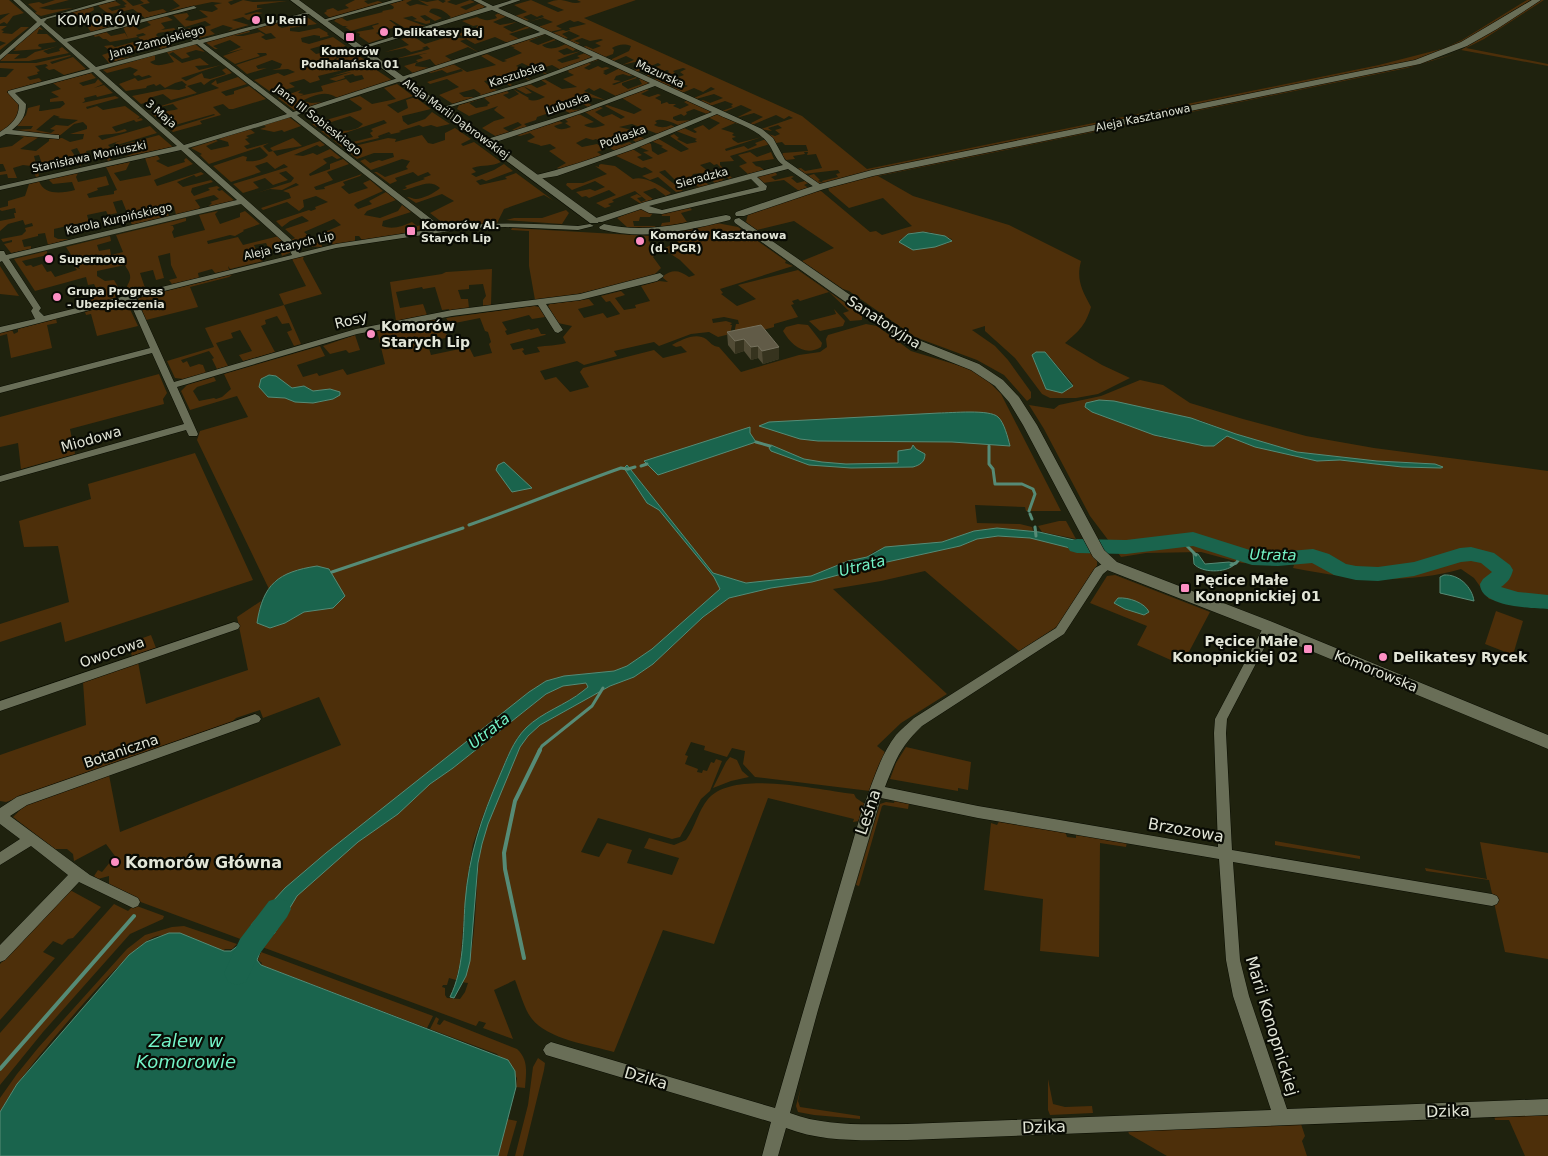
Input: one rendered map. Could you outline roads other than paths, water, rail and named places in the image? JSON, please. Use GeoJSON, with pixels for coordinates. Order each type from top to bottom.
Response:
{"type":"FeatureCollection","features":[{"type":"Feature","properties":{"kind":"street","name":"3 Maja"},"geometry":{"type":"LineString","coordinates":[[16,0],[292,244],[318,250]]}},
{"type":"Feature","properties":{"kind":"street"},"geometry":{"type":"LineString","coordinates":[[0,58],[3,52],[40,21],[51,16],[114,0]]}},
{"type":"Feature","properties":{"kind":"street","name":"Aleja Marii Dąbrowskiej"},"geometry":{"type":"LineString","coordinates":[[294,0],[599,224]]}},
{"type":"Feature","properties":{"kind":"street"},"geometry":{"type":"LineString","coordinates":[[322,21],[400,0]]}},
{"type":"Feature","properties":{"kind":"street","name":"Mazurska"},"geometry":{"type":"LineString","coordinates":[[476,0],[764,134],[770,140],[780,159],[820,187]]}},
{"type":"Feature","properties":{"kind":"street"},"geometry":{"type":"LineString","coordinates":[[360,48],[518,0]]}},
{"type":"Feature","properties":{"kind":"street","name":"Aleja Kasztanowa"},"geometry":{"type":"LineString","coordinates":[[599,224],[632,232],[664,232],[735,218],[820,187],[904,166],[1410,64],[1462,46],[1537,0]]}},
{"type":"Feature","properties":{"kind":"street"},"geometry":{"type":"LineString","coordinates":[[63,41],[194,8]]}},
{"type":"Feature","properties":{"kind":"street","name":"Jana Zamojskiego"},"geometry":{"type":"LineString","coordinates":[[2,134],[18,120],[23,109],[23,104],[10,92],[310,12]]}},
{"type":"Feature","properties":{"kind":"street","name":"Jana III Sobieskiego"},"geometry":{"type":"LineString","coordinates":[[180,28],[440,230]]}},
{"type":"Feature","properties":{"kind":"street","name":"Stanisława Moniuszki"},"geometry":{"type":"LineString","coordinates":[[0,188],[182,147],[292,114],[546,32]]}},
{"type":"Feature","properties":{"kind":"street","name":"Kaszubska"},"geometry":{"type":"LineString","coordinates":[[442,109],[534,80],[598,57]]}},
{"type":"Feature","properties":{"kind":"street","name":"Lubuska"},"geometry":{"type":"LineString","coordinates":[[487,142],[580,112],[656,83]]}},
{"type":"Feature","properties":{"kind":"street","name":"Podlaska"},"geometry":{"type":"LineString","coordinates":[[535,178],[554,174],[631,147],[717,112]]}},
{"type":"Feature","properties":{"kind":"street"},"geometry":{"type":"LineString","coordinates":[[2,134],[56,138]]}},
{"type":"Feature","properties":{"kind":"street","name":"Sieradzka"},"geometry":{"type":"LineString","coordinates":[[599,224],[621,213],[642,206],[789,166]]}},
{"type":"Feature","properties":{"kind":"street"},"geometry":{"type":"LineString","coordinates":[[642,206],[652,211],[662,212],[763,188],[764,186],[752,176]]}},
{"type":"Feature","properties":{"kind":"street","name":"Karola Kurpińskiego"},"geometry":{"type":"LineString","coordinates":[[1,256],[243,201]]}},
{"type":"Feature","properties":{"kind":"street","name":"Sanatoryjna"},"geometry":{"type":"LineString","coordinates":[[735,218],[906,340],[975,366],[999,383],[1012,397],[1027,420],[1095,547]]}},
{"type":"Feature","properties":{"kind":"street","name":"Aleja Starych Lip"},"geometry":{"type":"LineString","coordinates":[[0,330],[318,250],[440,230],[505,225],[574,228],[599,224]]}},
{"type":"Feature","properties":{"kind":"street","name":"3 Maja"},"geometry":{"type":"LineString","coordinates":[[292,244],[296,255]]}},
{"type":"Feature","properties":{"kind":"street"},"geometry":{"type":"LineString","coordinates":[[1,256],[37,308],[35,311],[44,319]]}},
{"type":"Feature","properties":{"kind":"street","name":"Rosy"},"geometry":{"type":"LineString","coordinates":[[171,386],[356,332],[452,313],[580,297],[660,276]]}},
{"type":"Feature","properties":{"kind":"street"},"geometry":{"type":"LineString","coordinates":[[132,296],[171,386]]}},
{"type":"Feature","properties":{"kind":"street"},"geometry":{"type":"LineString","coordinates":[[541,302],[558,330]]}},
{"type":"Feature","properties":{"kind":"street"},"geometry":{"type":"LineString","coordinates":[[0,390],[155,350]]}},
{"type":"Feature","properties":{"kind":"street","name":"Miodowa"},"geometry":{"type":"LineString","coordinates":[[0,479],[191,430],[171,386]]}},
{"type":"Feature","properties":{"kind":"street","name":"Komorowska"},"geometry":{"type":"LineString","coordinates":[[1095,547],[1109,564],[1120,570],[1269,627],[1548,742]]}},
{"type":"Feature","properties":{"kind":"street","name":"Leśna"},"geometry":{"type":"LineString","coordinates":[[770,1156],[855,851],[875,791],[893,750],[910,728],[1060,631],[1100,571],[1109,564]]}},
{"type":"Feature","properties":{"kind":"street","name":"Owocowa"},"geometry":{"type":"LineString","coordinates":[[0,706],[234,626]]}},
{"type":"Feature","properties":{"kind":"street","name":"Marii Konopnickiej"},"geometry":{"type":"LineString","coordinates":[[1269,627],[1220,724],[1226,854],[1235,971],[1282,1118]]}},
{"type":"Feature","properties":{"kind":"street","name":"Botaniczna"},"geometry":{"type":"LineString","coordinates":[[0,816],[22,802],[255,719]]}},
{"type":"Feature","properties":{"kind":"street","name":"Brzozowa"},"geometry":{"type":"LineString","coordinates":[[875,791],[978,812],[1492,900]]}},
{"type":"Feature","properties":{"kind":"street"},"geometry":{"type":"LineString","coordinates":[[0,816],[78,874],[100,887],[133,902]]}},
{"type":"Feature","properties":{"kind":"street"},"geometry":{"type":"LineString","coordinates":[[0,859],[31,839]]}},
{"type":"Feature","properties":{"kind":"street"},"geometry":{"type":"LineString","coordinates":[[0,955],[78,874]]}},
{"type":"Feature","properties":{"kind":"street","name":"Dzika"},"geometry":{"type":"LineString","coordinates":[[551,1050],[796,1124],[854,1132],[908,1132],[1548,1107]]}},
{"type":"Feature","properties":{"kind":"water"},"geometry":{"type":"Polygon","coordinates":[[[923,232],[945,236],[952,241],[935,247],[913,250],[899,242],[908,234],[923,232]]]}},
{"type":"Feature","properties":{"kind":"water"},"geometry":{"type":"Polygon","coordinates":[[[1036,352],[1045,352],[1073,386],[1062,393],[1046,389],[1032,355],[1036,352]]]}},
{"type":"Feature","properties":{"kind":"water"},"geometry":{"type":"Polygon","coordinates":[[[269,375],[276,376],[292,388],[304,386],[313,391],[330,389],[340,392],[340,395],[333,399],[313,403],[268,397],[259,387],[261,379],[269,375]]]}},
{"type":"Feature","properties":{"kind":"water"},"geometry":{"type":"Polygon","coordinates":[[[1099,400],[1114,401],[1191,418],[1297,452],[1377,461],[1435,464],[1443,467],[1402,467],[1340,460],[1317,461],[1255,447],[1227,436],[1214,446],[1204,446],[1154,435],[1092,412],[1085,407],[1086,403],[1099,400]]]}},
{"type":"Feature","properties":{"kind":"water"},"geometry":{"type":"Polygon","coordinates":[[[961,412],[987,413],[998,417],[1006,430],[1010,446],[952,442],[818,441],[800,439],[759,426],[769,422],[961,412]]]}},
{"type":"Feature","properties":{"kind":"water"},"geometry":{"type":"Polygon","coordinates":[[[750,427],[750,433],[756,442],[658,475],[644,461],[750,427]]]}},
{"type":"Feature","properties":{"kind":"water"},"geometry":{"type":"Polygon","coordinates":[[[771,445],[804,459],[846,464],[898,463],[898,451],[911,449],[913,445],[925,454],[922,463],[913,467],[851,468],[809,465],[771,451],[769,448],[771,445]]]}},
{"type":"Feature","properties":{"kind":"water"},"geometry":{"type":"Polygon","coordinates":[[[504,462],[532,488],[512,492],[496,470],[498,465],[504,462]]]}},
{"type":"Feature","properties":{"kind":"water"},"geometry":{"type":"Polygon","coordinates":[[[627,465],[713,573],[746,583],[811,576],[848,561],[867,557],[885,547],[942,542],[974,531],[997,528],[1039,532],[1087,543],[1091,551],[1082,551],[1030,538],[998,536],[977,539],[960,546],[887,562],[812,582],[771,588],[729,598],[703,617],[653,664],[634,677],[610,686],[540,725],[520,747],[488,824],[478,863],[470,961],[466,976],[454,998],[450,997],[455,986],[460,963],[469,869],[477,837],[493,791],[511,750],[521,733],[539,717],[583,691],[588,687],[586,683],[563,686],[546,694],[430,784],[398,814],[358,842],[297,896],[274,934],[253,928],[254,926],[251,925],[285,888],[326,853],[529,692],[546,681],[564,676],[614,671],[627,666],[652,649],[720,589],[714,577],[659,510],[647,503],[624,468],[627,465]]]}},
{"type":"Feature","properties":{"kind":"water"},"geometry":{"type":"Polygon","coordinates":[[[1193,553],[1198,554],[1205,564],[1229,562],[1234,565],[1219,571],[1202,569],[1194,564],[1193,553]]]}},
{"type":"Feature","properties":{"kind":"water"},"geometry":{"type":"Polygon","coordinates":[[[317,566],[329,569],[345,596],[333,608],[304,612],[285,623],[270,628],[257,623],[263,598],[275,582],[282,576],[292,572],[317,566]]]}},
{"type":"Feature","properties":{"kind":"water"},"geometry":{"type":"Polygon","coordinates":[[[1450,575],[1464,582],[1471,591],[1474,601],[1440,593],[1440,577],[1450,575]]]}},
{"type":"Feature","properties":{"kind":"water"},"geometry":{"type":"Polygon","coordinates":[[[1118,598],[1136,601],[1149,612],[1144,615],[1125,609],[1114,603],[1118,598]]]}},
{"type":"Feature","properties":{"kind":"water","name":"Zalew w Komorowie"},"geometry":{"type":"Polygon","coordinates":[[[169,933],[180,933],[224,951],[231,951],[239,945],[260,952],[257,960],[261,965],[508,1060],[515,1071],[516,1087],[498,1156],[0,1156],[0,1112],[17,1084],[129,955],[146,942],[169,933]]]}},
{"type":"Feature","properties":{"kind":"waterway"},"geometry":{"type":"LineString","coordinates":[[756,442],[770,446]]}},
{"type":"Feature","properties":{"kind":"waterway"},"geometry":{"type":"LineString","coordinates":[[989,446],[989,464],[993,469],[995,484],[1022,484],[1033,489],[1035,494],[1029,511]]}},
{"type":"Feature","properties":{"kind":"waterway"},"geometry":{"type":"LineString","coordinates":[[641,466],[647,464]]}},
{"type":"Feature","properties":{"kind":"waterway"},"geometry":{"type":"LineString","coordinates":[[628,469],[635,467]]}},
{"type":"Feature","properties":{"kind":"waterway"},"geometry":{"type":"LineString","coordinates":[[469,525],[621,468],[627,469]]}},
{"type":"Feature","properties":{"kind":"waterway"},"geometry":{"type":"LineString","coordinates":[[1030,514],[1032,519]]}},
{"type":"Feature","properties":{"kind":"waterway"},"geometry":{"type":"LineString","coordinates":[[1035,527],[1036,536]]}},
{"type":"Feature","properties":{"kind":"waterway"},"geometry":{"type":"LineString","coordinates":[[332,572],[463,528]]}},
{"type":"Feature","properties":{"kind":"waterway","name":"Utrata"},"geometry":{"type":"LineString","coordinates":[[1077,546],[1126,547],[1193,539],[1252,558],[1278,559],[1313,556],[1341,570],[1378,574],[1414,569],[1460,555],[1471,554],[1487,558],[1503,570],[1501,577],[1490,584],[1490,589],[1496,593],[1518,599],[1548,602]]}},
{"type":"Feature","properties":{"kind":"waterway"},"geometry":{"type":"LineString","coordinates":[[1181,540],[1196,555]]}},
{"type":"Feature","properties":{"kind":"waterway"},"geometry":{"type":"LineString","coordinates":[[1231,565],[1236,563],[1243,555]]}},
{"type":"Feature","properties":{"kind":"waterway"},"geometry":{"type":"LineString","coordinates":[[539,751],[542,746],[592,706],[603,688]]}},
{"type":"Feature","properties":{"kind":"waterway"},"geometry":{"type":"LineString","coordinates":[[524,958],[505,869],[504,853],[515,801],[540,750]]}},
{"type":"Feature","properties":{"kind":"waterway","name":"Utrata"},"geometry":{"type":"LineString","coordinates":[[237,973],[249,947],[278,909]]}},
{"type":"Feature","properties":{"kind":"waterway"},"geometry":{"type":"LineString","coordinates":[[0,1069],[134,916]]}},
{"type":"Feature","properties":{"kind":"place","name":"U Reni"},"geometry":{"type":"Point","coordinates":[256,20]}},
{"type":"Feature","properties":{"kind":"place","name":"Delikatesy Raj"},"geometry":{"type":"Point","coordinates":[384,32]}},
{"type":"Feature","properties":{"kind":"place","name":"Komorów Podhalańska 01"},"geometry":{"type":"Point","coordinates":[350,37]}},
{"type":"Feature","properties":{"kind":"place","name":"Komorów Al. Starych Lip"},"geometry":{"type":"Point","coordinates":[411,231]}},
{"type":"Feature","properties":{"kind":"place","name":"Komorów Kasztanowa (d. PGR)"},"geometry":{"type":"Point","coordinates":[640,241]}},
{"type":"Feature","properties":{"kind":"place","name":"Supernova"},"geometry":{"type":"Point","coordinates":[49,259]}},
{"type":"Feature","properties":{"kind":"place","name":"Grupa Progress - Ubezpieczenia"},"geometry":{"type":"Point","coordinates":[57,297]}},
{"type":"Feature","properties":{"kind":"place","name":"Komorów Starych Lip"},"geometry":{"type":"Point","coordinates":[371,334]}},
{"type":"Feature","properties":{"kind":"place","name":"Pęcice Małe Konopnickiej 01"},"geometry":{"type":"Point","coordinates":[1185,588]}},
{"type":"Feature","properties":{"kind":"place","name":"Pęcice Małe Konopnickiej 02"},"geometry":{"type":"Point","coordinates":[1308,649]}},
{"type":"Feature","properties":{"kind":"place","name":"Delikatesy Rycek"},"geometry":{"type":"Point","coordinates":[1383,657]}},
{"type":"Feature","properties":{"kind":"place","name":"Komorów Główna"},"geometry":{"type":"Point","coordinates":[115,862]}},
{"type":"Feature","properties":{"kind":"district","name":"KOMORÓW"},"geometry":{"type":"Point","coordinates":[99,20]}}]}
